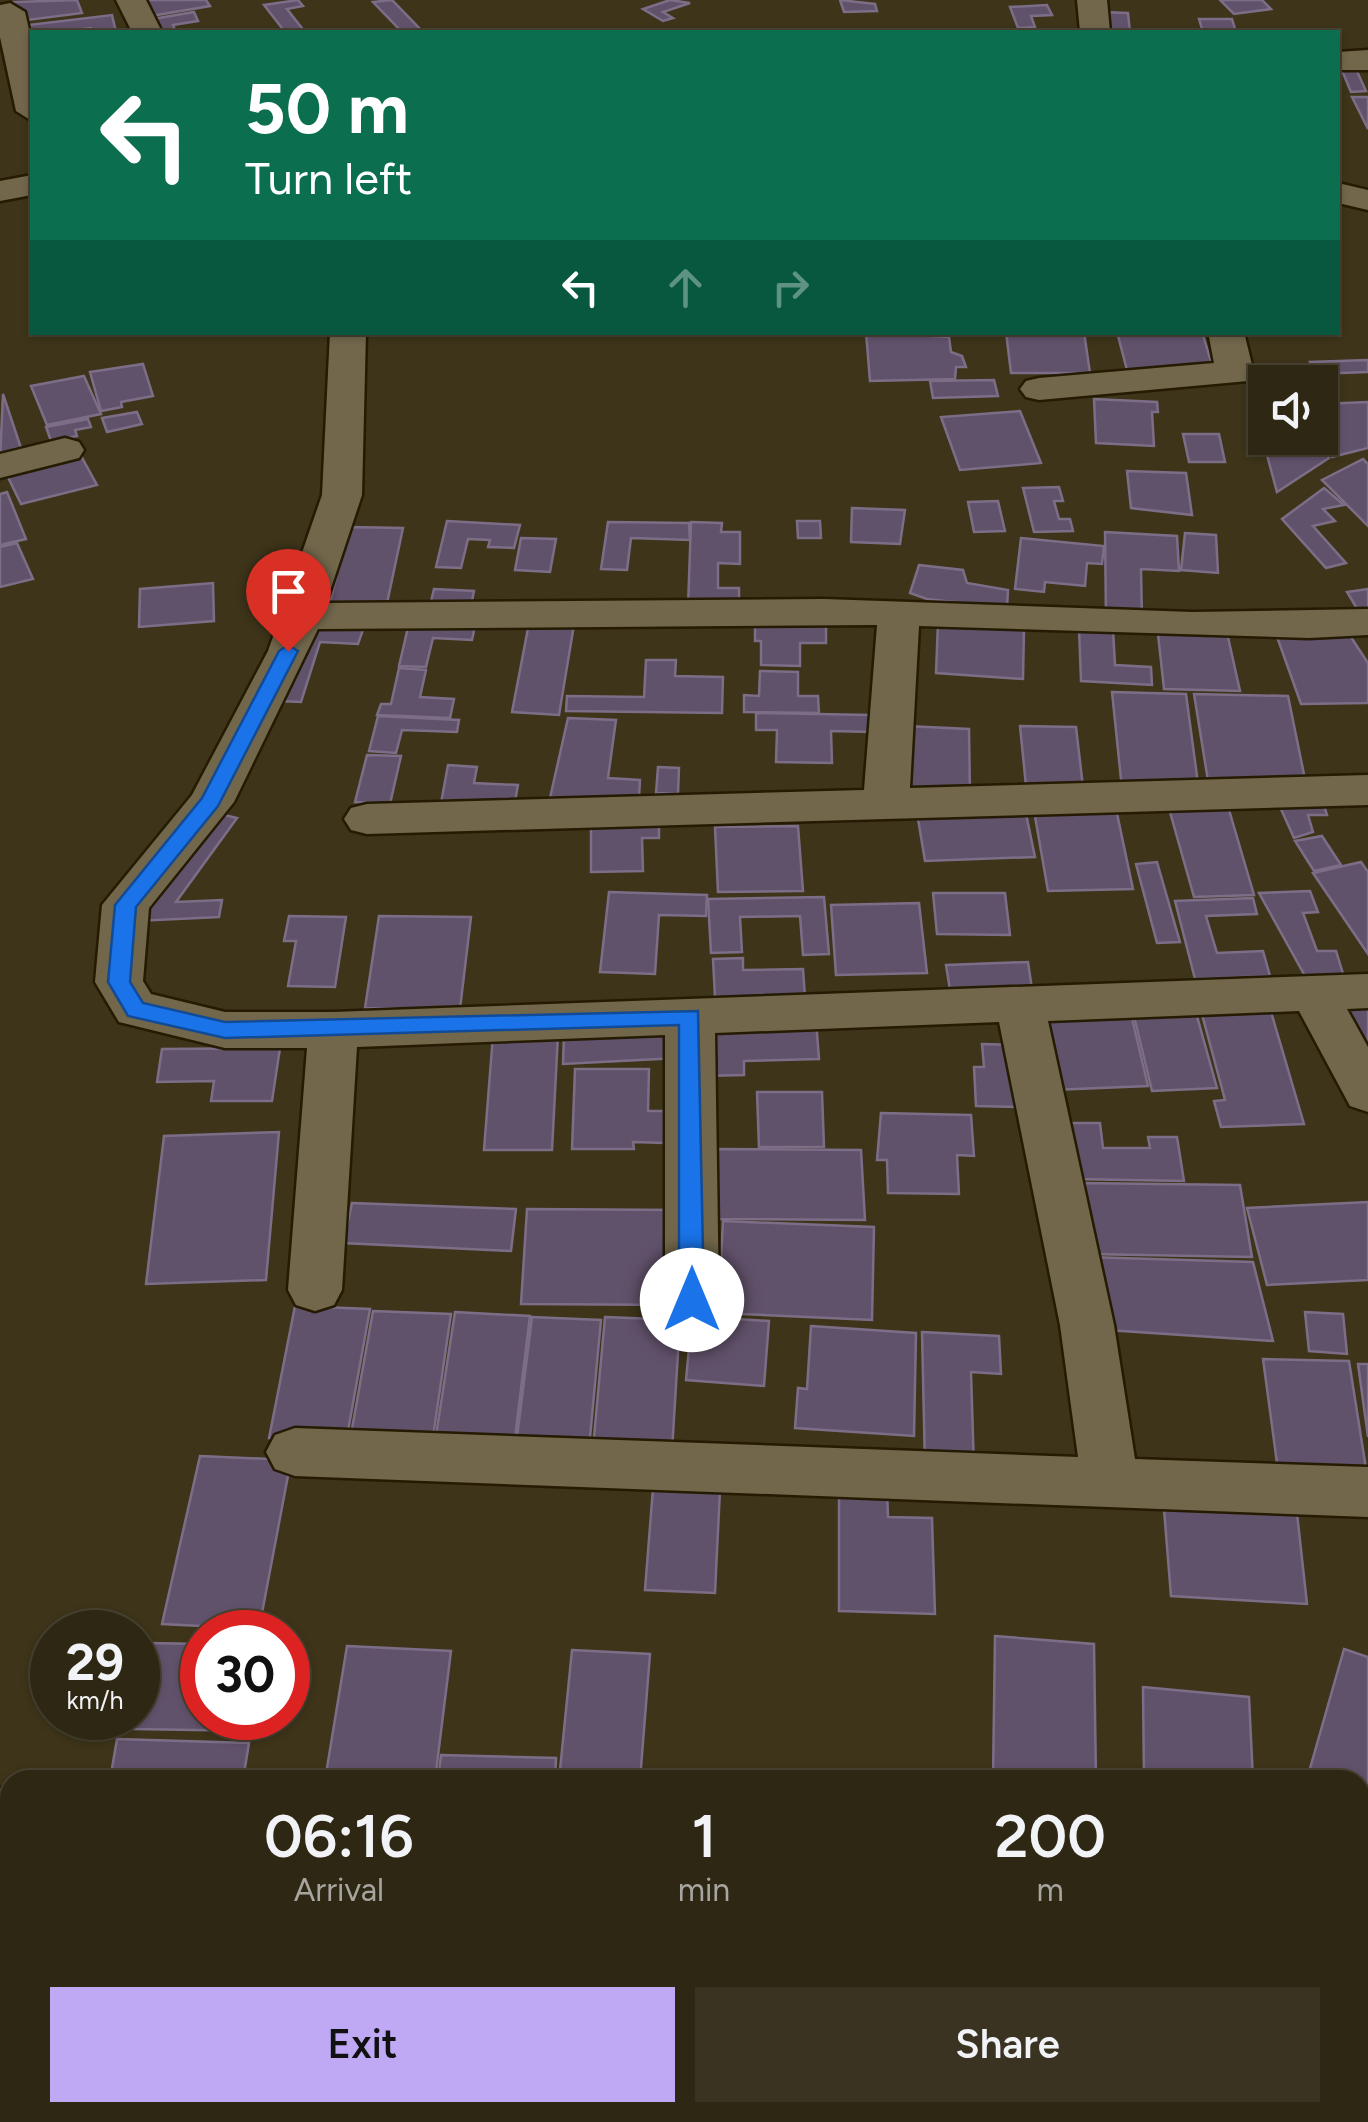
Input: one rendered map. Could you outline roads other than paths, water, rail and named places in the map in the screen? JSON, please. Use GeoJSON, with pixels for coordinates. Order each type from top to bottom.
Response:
{"type":"FeatureCollection","features":[{"type":"Feature","properties":{"kind":"street"},"geometry":{"type":"LineString","coordinates":[[131,0],[146,30]]}},
{"type":"Feature","properties":{"kind":"street"},"geometry":{"type":"LineString","coordinates":[[1092,0],[1095,30]]}},
{"type":"Feature","properties":{"kind":"street"},"geometry":{"type":"LineString","coordinates":[[10,12],[30,102]]}},
{"type":"Feature","properties":{"kind":"street"},"geometry":{"type":"LineString","coordinates":[[1340,61],[1368,60]]}},
{"type":"Feature","properties":{"kind":"street"},"geometry":{"type":"LineString","coordinates":[[0,191],[30,184]]}},
{"type":"Feature","properties":{"kind":"street"},"geometry":{"type":"LineString","coordinates":[[1340,193],[1368,200]]}},
{"type":"Feature","properties":{"kind":"street"},"geometry":{"type":"LineString","coordinates":[[348,335],[342,495],[288,651],[210,802],[126,905],[119,982],[136,1010],[174,1015],[225,1030],[333,1030],[1368,991]]}},
{"type":"Feature","properties":{"kind":"street"},"geometry":{"type":"LineString","coordinates":[[1039,388],[1235,373],[1227,335]]}},
{"type":"Feature","properties":{"kind":"street"},"geometry":{"type":"LineString","coordinates":[[0,466],[66,450]]}},
{"type":"Feature","properties":{"kind":"street"},"geometry":{"type":"LineString","coordinates":[[301,616],[899,613],[1104,624],[1300,626],[1368,622]]}},
{"type":"Feature","properties":{"kind":"street"},"geometry":{"type":"LineString","coordinates":[[886,804],[899,613]]}},
{"type":"Feature","properties":{"kind":"street"},"geometry":{"type":"LineString","coordinates":[[366,820],[1368,790]]}},
{"type":"Feature","properties":{"kind":"street"},"geometry":{"type":"LineString","coordinates":[[1314,993],[1368,1093]]}},
{"type":"Feature","properties":{"kind":"street"},"geometry":{"type":"LineString","coordinates":[[1020,1004],[1087,1325],[1110,1483]]}},
{"type":"Feature","properties":{"kind":"street"},"geometry":{"type":"LineString","coordinates":[[690,1016],[692,1300]]}},
{"type":"Feature","properties":{"kind":"street"},"geometry":{"type":"LineString","coordinates":[[315,1290],[333,1030]]}},
{"type":"Feature","properties":{"kind":"street"},"geometry":{"type":"LineString","coordinates":[[295,1452],[1368,1492]]}}]}
